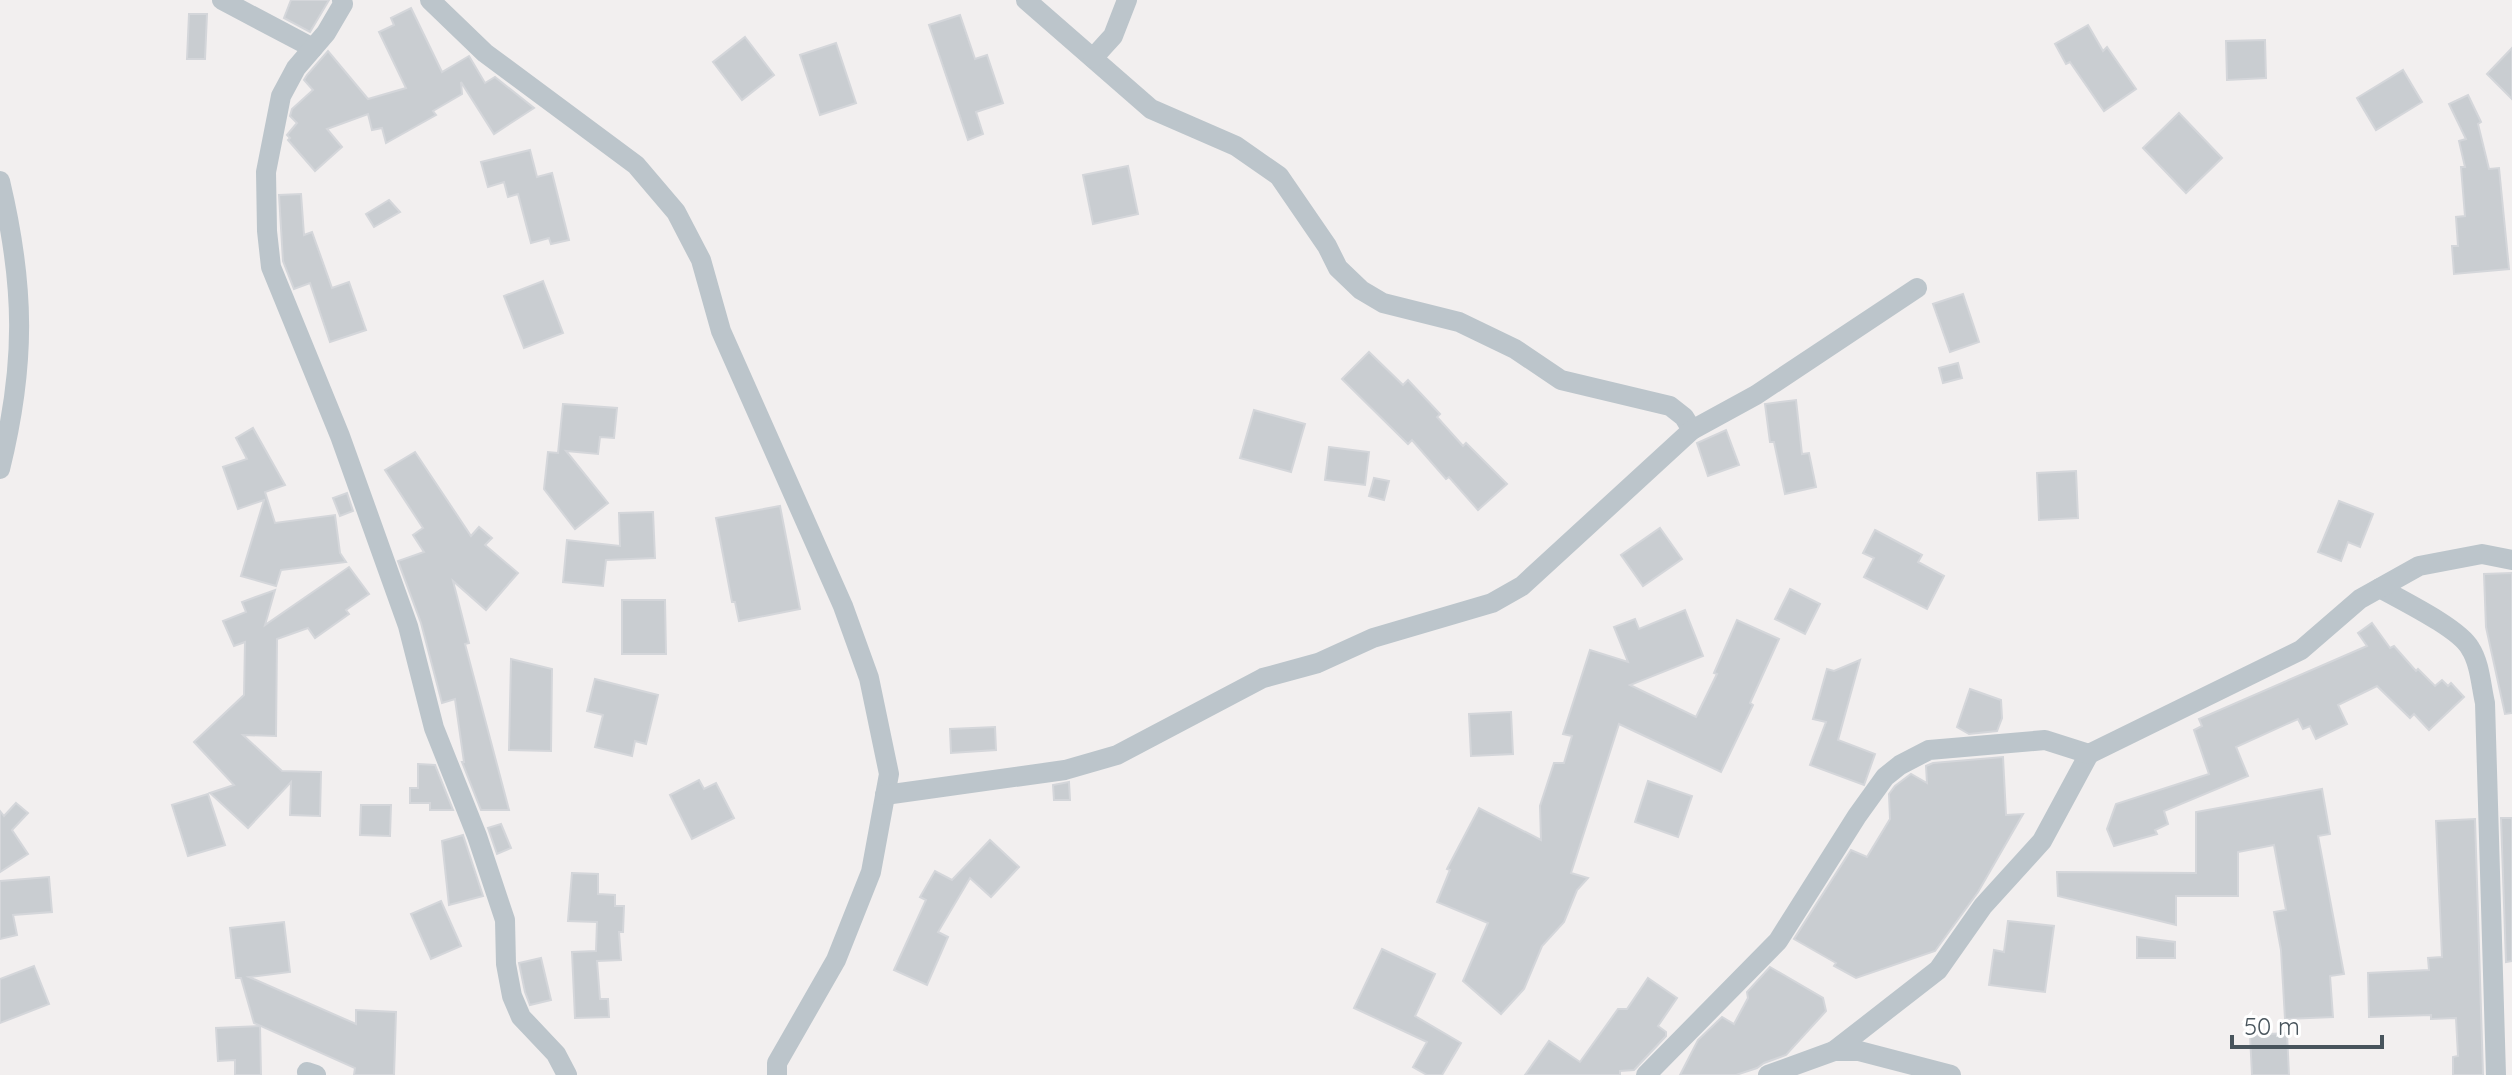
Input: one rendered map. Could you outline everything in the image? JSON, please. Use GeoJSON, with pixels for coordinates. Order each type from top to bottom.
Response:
{"type":"FeatureCollection","features":[{"type":"Feature","properties":{"kind":"street"},"geometry":{"type":"LineString","coordinates":[[222,0],[313,48]]}},
{"type":"Feature","properties":{"kind":"street"},"geometry":{"type":"LineString","coordinates":[[342,0],[343,4],[326,33],[296,68],[281,96],[266,172],[271,267],[340,436],[408,626],[434,728],[477,836],[505,920],[506,964],[512,996],[521,1017],[556,1054],[567,1075]]}},
{"type":"Feature","properties":{"kind":"street"},"geometry":{"type":"LineString","coordinates":[[430,0],[485,53],[636,165],[676,212],[701,260],[721,331],[843,606],[869,678],[889,774],[871,872],[836,960],[777,1063],[777,1075]]}},
{"type":"Feature","properties":{"kind":"street"},"geometry":{"type":"LineString","coordinates":[[1026,0],[1151,109],[1236,146],[1279,176],[1327,246],[1338,268],[1361,290],[1383,303],[1459,322],[1515,349],[1561,380],[1670,406],[1684,417],[1692,430]]}},
{"type":"Feature","properties":{"kind":"street"},"geometry":{"type":"LineString","coordinates":[[1093,58],[1113,36],[1127,0]]}},
{"type":"Feature","properties":{"kind":"street"},"geometry":{"type":"LineString","coordinates":[[0,181],[17,271],[21,344],[13,415],[0,469]]}},
{"type":"Feature","properties":{"kind":"street"},"geometry":{"type":"LineString","coordinates":[[885,795],[1065,770],[1117,755],[1263,678],[1318,663],[1373,638],[1492,603],[1522,586],[1692,430],[1756,395],[1917,288]]}},
{"type":"Feature","properties":{"kind":"street"},"geometry":{"type":"LineString","coordinates":[[1768,1075],[1834,1051],[1938,970],[1983,906],[2042,841],[2089,754],[2301,650],[2360,599],[2419,566],[2482,554],[2512,560]]}},
{"type":"Feature","properties":{"kind":"street"},"geometry":{"type":"LineString","coordinates":[[2380,588],[2449,629],[2470,646],[2477,666],[2485,703],[2496,1075]]}},
{"type":"Feature","properties":{"kind":"street"},"geometry":{"type":"LineString","coordinates":[[1646,1075],[1778,941],[1864,807],[1885,777],[1900,765],[1929,750],[2045,740],[2089,754]]}},
{"type":"Feature","properties":{"kind":"street"},"geometry":{"type":"LineString","coordinates":[[1834,1051],[1859,1051],[1951,1075]]}},
{"type":"Feature","properties":{"kind":"building"},"geometry":{"type":"Polygon","coordinates":[[[291,0],[329,0],[310,32],[284,18],[291,0]]]}},
{"type":"Feature","properties":{"kind":"building"},"geometry":{"type":"Polygon","coordinates":[[[411,8],[442,72],[469,56],[485,83],[495,77],[534,108],[494,134],[461,82],[462,94],[433,111],[436,115],[386,143],[382,128],[372,130],[368,114],[327,129],[342,147],[315,171],[287,135],[297,123],[290,116],[292,109],[313,90],[304,80],[328,51],[368,99],[406,88],[379,32],[394,25],[391,18],[411,8]]]}},
{"type":"Feature","properties":{"kind":"building"},"geometry":{"type":"Polygon","coordinates":[[[189,14],[207,14],[205,59],[187,59],[189,14]]]}},
{"type":"Feature","properties":{"kind":"building"},"geometry":{"type":"Polygon","coordinates":[[[960,15],[975,59],[987,55],[1003,103],[976,112],[983,134],[968,140],[929,25],[960,15]]]}},
{"type":"Feature","properties":{"kind":"building"},"geometry":{"type":"Polygon","coordinates":[[[2088,25],[2103,51],[2107,47],[2136,89],[2104,111],[2070,62],[2066,64],[2055,44],[2088,25]]]}},
{"type":"Feature","properties":{"kind":"building"},"geometry":{"type":"Polygon","coordinates":[[[745,37],[774,75],[742,100],[713,62],[745,37]]]}},
{"type":"Feature","properties":{"kind":"building"},"geometry":{"type":"Polygon","coordinates":[[[2265,40],[2266,78],[2227,80],[2226,41],[2265,40]]]}},
{"type":"Feature","properties":{"kind":"building"},"geometry":{"type":"Polygon","coordinates":[[[836,43],[856,103],[820,115],[800,55],[836,43]]]}},
{"type":"Feature","properties":{"kind":"building"},"geometry":{"type":"Polygon","coordinates":[[[2512,48],[2512,99],[2487,74],[2512,48]]]}},
{"type":"Feature","properties":{"kind":"building"},"geometry":{"type":"Polygon","coordinates":[[[2403,70],[2422,102],[2376,130],[2357,98],[2403,70]]]}},
{"type":"Feature","properties":{"kind":"building"},"geometry":{"type":"Polygon","coordinates":[[[2468,95],[2481,122],[2478,124],[2489,169],[2499,168],[2509,269],[2454,274],[2452,246],[2458,246],[2456,217],[2465,216],[2461,167],[2465,167],[2459,141],[2466,139],[2449,104],[2468,95]]]}},
{"type":"Feature","properties":{"kind":"building"},"geometry":{"type":"Polygon","coordinates":[[[2179,113],[2222,158],[2186,193],[2143,148],[2179,113]]]}},
{"type":"Feature","properties":{"kind":"building"},"geometry":{"type":"Polygon","coordinates":[[[530,150],[537,177],[552,173],[569,240],[551,244],[549,238],[531,243],[518,194],[508,197],[504,182],[488,187],[481,162],[530,150]]]}},
{"type":"Feature","properties":{"kind":"building"},"geometry":{"type":"Polygon","coordinates":[[[1128,166],[1138,214],[1093,224],[1083,175],[1128,166]]]}},
{"type":"Feature","properties":{"kind":"building"},"geometry":{"type":"Polygon","coordinates":[[[301,194],[304,235],[312,232],[332,288],[349,282],[366,330],[330,342],[310,283],[294,289],[283,261],[279,195],[301,194]]]}},
{"type":"Feature","properties":{"kind":"building"},"geometry":{"type":"Polygon","coordinates":[[[389,200],[400,212],[374,227],[366,214],[389,200]]]}},
{"type":"Feature","properties":{"kind":"building"},"geometry":{"type":"Polygon","coordinates":[[[543,281],[563,333],[524,348],[504,296],[543,281]]]}},
{"type":"Feature","properties":{"kind":"building"},"geometry":{"type":"Polygon","coordinates":[[[1963,294],[1979,342],[1950,352],[1933,304],[1963,294]]]}},
{"type":"Feature","properties":{"kind":"building"},"geometry":{"type":"Polygon","coordinates":[[[1369,352],[1403,385],[1408,380],[1440,414],[1437,417],[1463,446],[1466,443],[1507,484],[1478,510],[1412,440],[1408,444],[1342,379],[1369,352]]]}},
{"type":"Feature","properties":{"kind":"building"},"geometry":{"type":"Polygon","coordinates":[[[1958,363],[1962,378],[1943,383],[1939,368],[1958,363]]]}},
{"type":"Feature","properties":{"kind":"building"},"geometry":{"type":"Polygon","coordinates":[[[1796,400],[1802,454],[1809,453],[1816,487],[1785,494],[1774,442],[1770,442],[1765,404],[1796,400]]]}},
{"type":"Feature","properties":{"kind":"building"},"geometry":{"type":"Polygon","coordinates":[[[563,404],[617,408],[614,438],[600,437],[598,454],[566,451],[608,503],[575,529],[544,489],[548,452],[558,453],[563,404]]]}},
{"type":"Feature","properties":{"kind":"building"},"geometry":{"type":"Polygon","coordinates":[[[1254,410],[1305,424],[1291,472],[1240,458],[1254,410]]]}},
{"type":"Feature","properties":{"kind":"building"},"geometry":{"type":"Polygon","coordinates":[[[253,428],[285,485],[265,492],[275,523],[335,515],[340,553],[346,562],[281,570],[276,586],[241,576],[264,500],[238,509],[223,467],[247,459],[236,438],[253,428]]]}},
{"type":"Feature","properties":{"kind":"building"},"geometry":{"type":"Polygon","coordinates":[[[1726,430],[1739,465],[1708,476],[1697,443],[1726,430]]]}},
{"type":"Feature","properties":{"kind":"building"},"geometry":{"type":"Polygon","coordinates":[[[1329,447],[1369,452],[1365,485],[1325,480],[1329,447]]]}},
{"type":"Feature","properties":{"kind":"building"},"geometry":{"type":"Polygon","coordinates":[[[415,452],[471,536],[479,527],[492,538],[485,545],[518,573],[486,610],[453,581],[469,643],[465,644],[509,810],[481,810],[462,762],[455,699],[442,703],[421,623],[398,561],[424,552],[413,535],[423,528],[385,470],[415,452]]]}},
{"type":"Feature","properties":{"kind":"building"},"geometry":{"type":"Polygon","coordinates":[[[2076,471],[2078,518],[2039,520],[2037,473],[2076,471]]]}},
{"type":"Feature","properties":{"kind":"building"},"geometry":{"type":"Polygon","coordinates":[[[1374,478],[1389,481],[1384,500],[1369,496],[1374,478]]]}},
{"type":"Feature","properties":{"kind":"building"},"geometry":{"type":"Polygon","coordinates":[[[347,493],[353,511],[340,516],[333,498],[347,493]]]}},
{"type":"Feature","properties":{"kind":"building"},"geometry":{"type":"Polygon","coordinates":[[[2339,501],[2373,514],[2360,547],[2348,542],[2341,561],[2318,552],[2339,501]]]}},
{"type":"Feature","properties":{"kind":"building"},"geometry":{"type":"Polygon","coordinates":[[[780,506],[800,609],[739,621],[735,602],[732,602],[716,518],[780,506]]]}},
{"type":"Feature","properties":{"kind":"building"},"geometry":{"type":"Polygon","coordinates":[[[653,512],[655,558],[606,560],[603,586],[563,582],[567,540],[620,546],[619,513],[653,512]]]}},
{"type":"Feature","properties":{"kind":"building"},"geometry":{"type":"Polygon","coordinates":[[[1660,528],[1682,559],[1643,586],[1621,555],[1660,528]]]}},
{"type":"Feature","properties":{"kind":"building"},"geometry":{"type":"Polygon","coordinates":[[[1875,530],[1922,555],[1918,562],[1944,576],[1927,609],[1864,577],[1874,558],[1863,553],[1875,530]]]}},
{"type":"Feature","properties":{"kind":"building"},"geometry":{"type":"Polygon","coordinates":[[[349,567],[369,594],[346,610],[349,614],[315,638],[308,628],[277,639],[276,736],[243,735],[282,771],[321,772],[320,816],[290,815],[291,782],[248,828],[210,793],[234,785],[194,742],[244,695],[245,642],[234,646],[223,621],[246,612],[242,602],[275,590],[265,625],[349,567]]]}},
{"type":"Feature","properties":{"kind":"building"},"geometry":{"type":"Polygon","coordinates":[[[2512,573],[2512,713],[2505,714],[2486,627],[2484,574],[2512,573]]]}},
{"type":"Feature","properties":{"kind":"building"},"geometry":{"type":"Polygon","coordinates":[[[1790,589],[1820,604],[1805,634],[1775,619],[1790,589]]]}},
{"type":"Feature","properties":{"kind":"building"},"geometry":{"type":"Polygon","coordinates":[[[622,600],[665,600],[666,654],[622,654],[622,600]]]}},
{"type":"Feature","properties":{"kind":"building"},"geometry":{"type":"Polygon","coordinates":[[[1685,610],[1703,656],[1630,685],[1696,717],[1717,674],[1714,673],[1737,620],[1779,639],[1750,703],[1753,705],[1721,772],[1619,724],[1571,873],[1588,878],[1577,890],[1564,922],[1542,946],[1524,989],[1501,1014],[1463,981],[1488,923],[1437,902],[1450,870],[1447,869],[1479,808],[1541,840],[1540,806],[1554,763],[1564,763],[1572,736],[1563,734],[1590,650],[1628,662],[1614,627],[1635,619],[1639,629],[1685,610]]]}},
{"type":"Feature","properties":{"kind":"building"},"geometry":{"type":"Polygon","coordinates":[[[2372,623],[2390,648],[2394,646],[2416,671],[2418,669],[2435,686],[2442,680],[2448,686],[2451,683],[2464,697],[2429,730],[2414,714],[2410,718],[2377,686],[2338,705],[2347,724],[2316,739],[2310,726],[2303,729],[2298,719],[2236,747],[2248,776],[2164,811],[2168,824],[2155,830],[2157,834],[2114,846],[2107,829],[2116,804],[2209,774],[2194,730],[2202,726],[2199,719],[2367,646],[2358,633],[2372,623]]]}},
{"type":"Feature","properties":{"kind":"building"},"geometry":{"type":"Polygon","coordinates":[[[511,659],[552,669],[551,751],[509,750],[511,659]]]}},
{"type":"Feature","properties":{"kind":"building"},"geometry":{"type":"Polygon","coordinates":[[[1860,660],[1838,740],[1875,754],[1864,785],[1810,765],[1826,722],[1813,719],[1827,669],[1834,671],[1860,660]]]}},
{"type":"Feature","properties":{"kind":"building"},"geometry":{"type":"Polygon","coordinates":[[[595,679],[658,695],[646,744],[635,741],[632,756],[595,747],[603,715],[587,711],[595,679]]]}},
{"type":"Feature","properties":{"kind":"building"},"geometry":{"type":"Polygon","coordinates":[[[1970,689],[2001,700],[2002,718],[1997,731],[1969,734],[1957,727],[1970,689]]]}},
{"type":"Feature","properties":{"kind":"building"},"geometry":{"type":"Polygon","coordinates":[[[1511,712],[1513,754],[1471,756],[1469,714],[1511,712]]]}},
{"type":"Feature","properties":{"kind":"building"},"geometry":{"type":"Polygon","coordinates":[[[995,727],[996,750],[951,753],[950,729],[995,727]]]}},
{"type":"Feature","properties":{"kind":"building"},"geometry":{"type":"Polygon","coordinates":[[[2003,757],[2006,815],[2023,814],[1978,892],[1935,951],[1856,978],[1794,939],[1851,850],[1867,857],[1890,819],[1889,794],[1895,786],[1911,774],[1927,783],[1926,766],[1933,763],[2003,757]]]}},
{"type":"Feature","properties":{"kind":"building"},"geometry":{"type":"Polygon","coordinates":[[[418,764],[435,765],[453,810],[430,810],[430,803],[410,803],[410,788],[418,788],[418,764]]]}},
{"type":"Feature","properties":{"kind":"building"},"geometry":{"type":"Polygon","coordinates":[[[699,780],[704,789],[716,783],[734,818],[692,839],[670,795],[699,780]]]}},
{"type":"Feature","properties":{"kind":"building"},"geometry":{"type":"Polygon","coordinates":[[[1648,781],[1692,796],[1678,837],[1635,822],[1648,781]]]}},
{"type":"Feature","properties":{"kind":"building"},"geometry":{"type":"Polygon","coordinates":[[[1069,782],[1070,800],[1054,800],[1053,785],[1069,782]]]}},
{"type":"Feature","properties":{"kind":"building"},"geometry":{"type":"Polygon","coordinates":[[[2322,789],[2330,834],[2318,836],[2344,974],[2330,976],[2333,1017],[2285,1019],[2281,950],[2274,912],[2286,910],[2274,845],[2238,852],[2238,896],[2176,896],[2176,925],[2058,896],[2057,872],[2196,873],[2196,812],[2322,789]]]}},
{"type":"Feature","properties":{"kind":"building"},"geometry":{"type":"Polygon","coordinates":[[[208,794],[225,845],[188,856],[172,805],[208,794]]]}},
{"type":"Feature","properties":{"kind":"building"},"geometry":{"type":"Polygon","coordinates":[[[16,803],[28,813],[12,830],[28,854],[0,872],[0,811],[4,816],[16,803]]]}},
{"type":"Feature","properties":{"kind":"building"},"geometry":{"type":"Polygon","coordinates":[[[361,805],[391,805],[390,836],[360,835],[361,805]]]}},
{"type":"Feature","properties":{"kind":"building"},"geometry":{"type":"Polygon","coordinates":[[[2501,818],[2512,818],[2512,961],[2506,962],[2501,818]]]}},
{"type":"Feature","properties":{"kind":"building"},"geometry":{"type":"Polygon","coordinates":[[[2475,819],[2483,1075],[2453,1075],[2453,1057],[2458,1056],[2456,1018],[2431,1019],[2431,1015],[2369,1017],[2368,973],[2429,970],[2428,958],[2442,957],[2436,821],[2475,819]]]}},
{"type":"Feature","properties":{"kind":"building"},"geometry":{"type":"Polygon","coordinates":[[[501,824],[511,848],[497,854],[488,828],[501,824]]]}},
{"type":"Feature","properties":{"kind":"building"},"geometry":{"type":"Polygon","coordinates":[[[463,835],[483,896],[449,905],[442,841],[463,835]]]}},
{"type":"Feature","properties":{"kind":"building"},"geometry":{"type":"Polygon","coordinates":[[[990,840],[1019,867],[991,897],[970,878],[938,932],[948,937],[927,985],[894,970],[926,900],[920,897],[935,871],[952,880],[990,840]]]}},
{"type":"Feature","properties":{"kind":"building"},"geometry":{"type":"Polygon","coordinates":[[[572,873],[598,874],[598,894],[615,895],[615,906],[624,906],[623,932],[619,932],[621,960],[597,961],[600,999],[608,999],[609,1017],[575,1018],[572,952],[596,951],[597,922],[568,921],[572,873]]]}},
{"type":"Feature","properties":{"kind":"building"},"geometry":{"type":"Polygon","coordinates":[[[49,877],[52,912],[13,915],[17,935],[0,939],[0,881],[49,877]]]}},
{"type":"Feature","properties":{"kind":"building"},"geometry":{"type":"Polygon","coordinates":[[[441,901],[461,946],[431,959],[411,914],[441,901]]]}},
{"type":"Feature","properties":{"kind":"building"},"geometry":{"type":"Polygon","coordinates":[[[2008,921],[2054,926],[2045,992],[1989,985],[1994,950],[2004,952],[2008,921]]]}},
{"type":"Feature","properties":{"kind":"building"},"geometry":{"type":"Polygon","coordinates":[[[284,922],[290,972],[249,977],[356,1024],[356,1010],[396,1012],[394,1075],[354,1075],[355,1068],[254,1023],[241,978],[236,978],[230,928],[284,922]]]}},
{"type":"Feature","properties":{"kind":"building"},"geometry":{"type":"Polygon","coordinates":[[[2137,937],[2175,942],[2175,958],[2137,958],[2137,937]]]}},
{"type":"Feature","properties":{"kind":"building"},"geometry":{"type":"Polygon","coordinates":[[[1382,949],[1435,974],[1415,1016],[1461,1043],[1442,1075],[1427,1075],[1413,1067],[1427,1042],[1354,1008],[1382,949]]]}},
{"type":"Feature","properties":{"kind":"building"},"geometry":{"type":"Polygon","coordinates":[[[541,958],[551,1000],[530,1005],[519,963],[541,958]]]}},
{"type":"Feature","properties":{"kind":"building"},"geometry":{"type":"Polygon","coordinates":[[[34,966],[49,1004],[0,1023],[0,979],[34,966]]]}},
{"type":"Feature","properties":{"kind":"building"},"geometry":{"type":"Polygon","coordinates":[[[1770,967],[1823,998],[1826,1011],[1786,1055],[1757,1068],[1736,1075],[1680,1075],[1698,1040],[1722,1017],[1734,1024],[1748,998],[1747,992],[1770,967]]]}},
{"type":"Feature","properties":{"kind":"building"},"geometry":{"type":"Polygon","coordinates":[[[1648,978],[1677,998],[1658,1026],[1666,1032],[1666,1036],[1634,1070],[1620,1071],[1620,1075],[1525,1075],[1549,1041],[1580,1062],[1618,1009],[1627,1009],[1648,978]]]}},
{"type":"Feature","properties":{"kind":"building"},"geometry":{"type":"Polygon","coordinates":[[[260,1026],[261,1075],[235,1075],[235,1060],[218,1061],[216,1028],[260,1026]]]}},
{"type":"Feature","properties":{"kind":"building"},"geometry":{"type":"Polygon","coordinates":[[[2287,1033],[2289,1075],[2252,1075],[2250,1035],[2287,1033]]]}}]}
